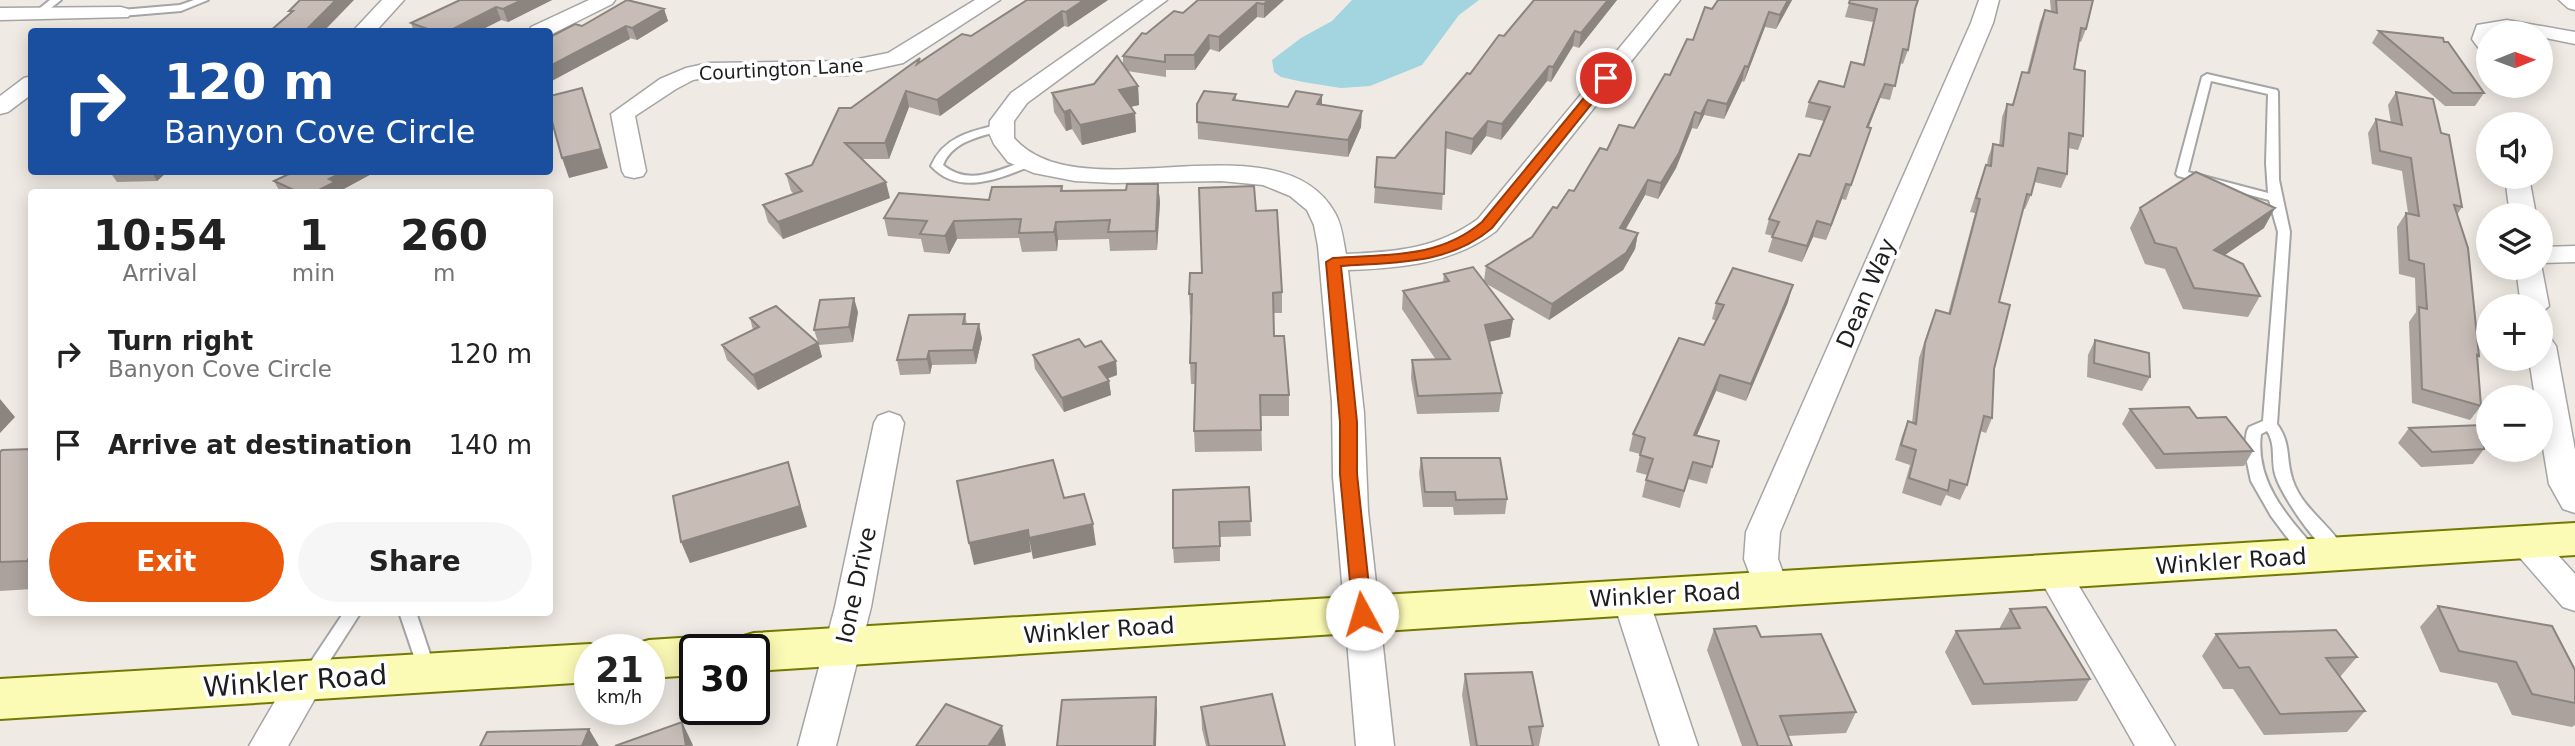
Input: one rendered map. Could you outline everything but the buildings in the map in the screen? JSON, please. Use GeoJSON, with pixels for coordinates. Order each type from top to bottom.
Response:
{"type":"FeatureCollection","features":[{"type":"Feature","properties":{"kind":"street"},"geometry":{"type":"LineString","coordinates":[[366,28],[394,0]]}},
{"type":"Feature","properties":{"kind":"street"},"geometry":{"type":"LineString","coordinates":[[547,28],[605,0]]}},
{"type":"Feature","properties":{"kind":"street","name":"Courtington Lane"},"geometry":{"type":"LineString","coordinates":[[634,171],[623,114],[686,75],[709,70],[848,68],[895,58],[990,0]]}},
{"type":"Feature","properties":{"kind":"street"},"geometry":{"type":"LineString","coordinates":[[1157,0],[1007,109],[1001,127],[1006,146],[1029,163],[1061,173],[1224,173],[1274,180],[1312,201],[1323,215],[1329,231],[1333,262],[1349,422],[1349,474],[1376,746]]}},
{"type":"Feature","properties":{"kind":"street"},"geometry":{"type":"LineString","coordinates":[[1333,262],[1430,256],[1473,237],[1487,225],[1670,0]]}},
{"type":"Feature","properties":{"kind":"street","name":"Dean Way"},"geometry":{"type":"LineString","coordinates":[[1771,589],[1761,559],[1763,532],[1982,23],[1989,0]]}},
{"type":"Feature","properties":{"kind":"street"},"geometry":{"type":"LineString","coordinates":[[2569,0],[2575,4]]}},
{"type":"Feature","properties":{"kind":"street"},"geometry":{"type":"LineString","coordinates":[[0,14],[129,7]]}},
{"type":"Feature","properties":{"kind":"street"},"geometry":{"type":"LineString","coordinates":[[102,28],[129,7]]}},
{"type":"Feature","properties":{"kind":"street"},"geometry":{"type":"LineString","coordinates":[[2553,34],[2575,38]]}},
{"type":"Feature","properties":{"kind":"street"},"geometry":{"type":"LineString","coordinates":[[0,107],[28,86]]}},
{"type":"Feature","properties":{"kind":"street"},"geometry":{"type":"LineString","coordinates":[[2553,255],[2575,254]]}},
{"type":"Feature","properties":{"kind":"street"},"geometry":{"type":"LineString","coordinates":[[2545,371],[2565,484],[2575,501]]}},
{"type":"Feature","properties":{"kind":"street","name":"Ione Drive"},"geometry":{"type":"LineString","coordinates":[[817,746],[853,607],[889,423]]}},
{"type":"Feature","properties":{"kind":"street","name":"Winkler Road"},"geometry":{"type":"LineString","coordinates":[[770,651],[2575,539]]}},
{"type":"Feature","properties":{"kind":"street"},"geometry":{"type":"LineString","coordinates":[[2526,542],[2575,597]]}},
{"type":"Feature","properties":{"kind":"street"},"geometry":{"type":"LineString","coordinates":[[2053,572],[2157,746]]}},
{"type":"Feature","properties":{"kind":"street"},"geometry":{"type":"LineString","coordinates":[[1630,597],[1679,746]]}},
{"type":"Feature","properties":{"kind":"street","name":"Winkler Road"},"geometry":{"type":"LineString","coordinates":[[0,699],[574,664]]}},
{"type":"Feature","properties":{"kind":"street"},"geometry":{"type":"LineString","coordinates":[[268,746],[306,681]]}},
{"type":"Feature","properties":{"kind":"lane"},"geometry":{"type":"LineString","coordinates":[[38,14],[56,0]]}},
{"type":"Feature","properties":{"kind":"lane"},"geometry":{"type":"LineString","coordinates":[[129,7],[181,8],[203,0]]}},
{"type":"Feature","properties":{"kind":"lane"},"geometry":{"type":"LineString","coordinates":[[2275,198],[2182,174],[2207,77],[2273,92],[2271,144],[2275,198],[2275,209],[2284,232],[2270,424],[2282,439],[2283,473],[2293,498],[2326,555]]}},
{"type":"Feature","properties":{"kind":"lane"},"geometry":{"type":"LineString","coordinates":[[1001,127],[953,143],[941,152],[937,166],[946,176],[969,180],[986,179],[1029,163]]}},
{"type":"Feature","properties":{"kind":"lane"},"geometry":{"type":"LineString","coordinates":[[2270,424],[2254,431],[2251,442],[2258,481],[2271,503],[2326,555]]}},
{"type":"Feature","properties":{"kind":"lane"},"geometry":{"type":"LineString","coordinates":[[306,681],[350,616]]}},
{"type":"Feature","properties":{"kind":"lane"},"geometry":{"type":"LineString","coordinates":[[408,616],[427,673]]}},
{"type":"Feature","properties":{"kind":"water"},"geometry":{"type":"Polygon","coordinates":[[[1352,0],[1479,0],[1459,15],[1422,65],[1370,86],[1341,88],[1281,77],[1274,72],[1272,60],[1301,38],[1332,21],[1352,0]]]}},
{"type":"Feature","properties":{"kind":"route"},"geometry":{"type":"LineString","coordinates":[[1362,614],[1349,474],[1349,422],[1333,262],[1430,256],[1473,237],[1487,225],[1606,78]]}}]}
